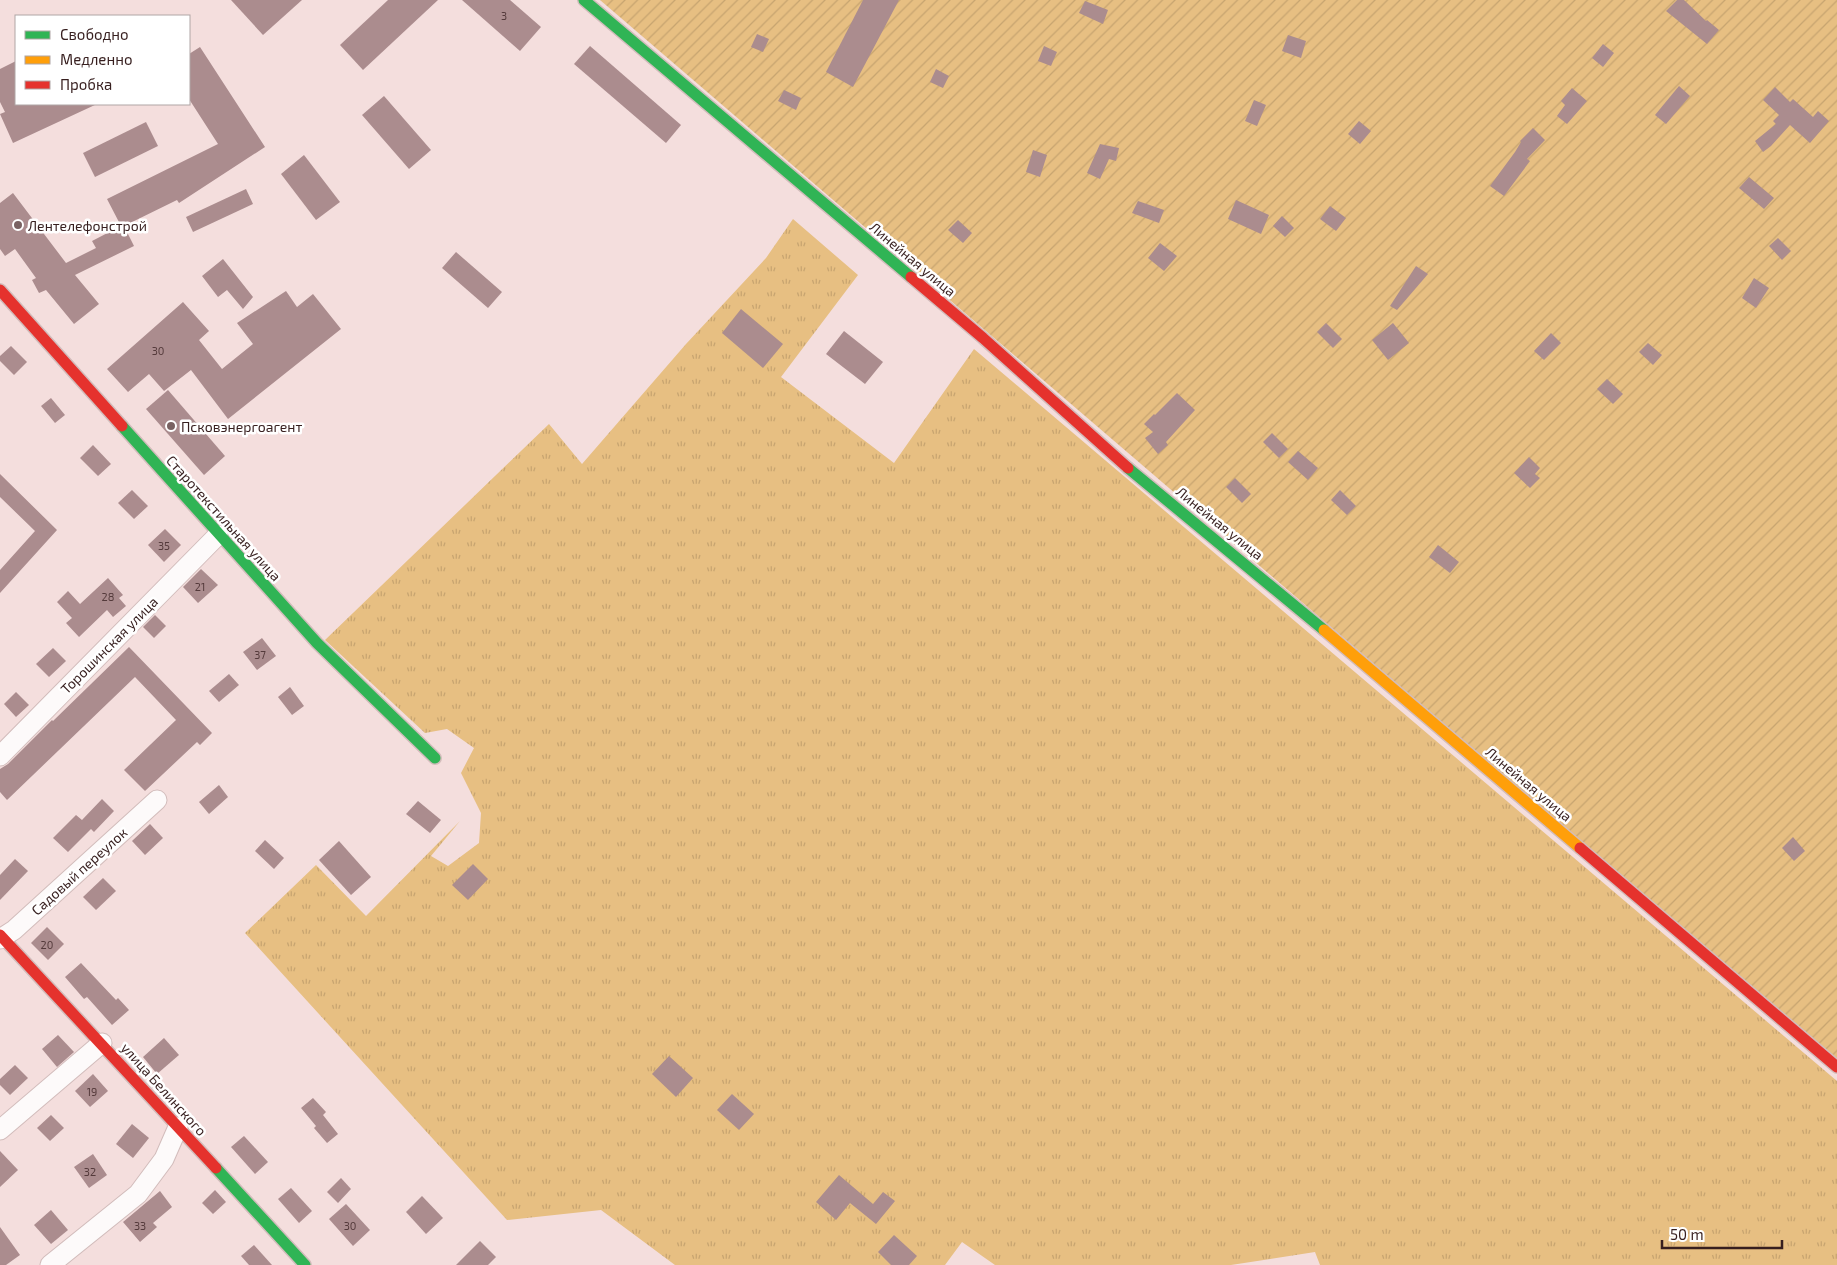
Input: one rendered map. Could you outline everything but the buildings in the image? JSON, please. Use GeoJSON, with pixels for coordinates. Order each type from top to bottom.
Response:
{"type":"FeatureCollection","features":[{"type":"Feature","properties":{"kind":"street","name":"Линейная улица"},"geometry":{"type":"LineString","coordinates":[[584,0],[983,338],[1109,452],[1260,574],[1837,1068]]}},
{"type":"Feature","properties":{"kind":"street","name":"Старотекстильная улица"},"geometry":{"type":"LineString","coordinates":[[0,290],[317,643],[435,758]]}},
{"type":"Feature","properties":{"kind":"street","name":"Торошинская улица"},"geometry":{"type":"LineString","coordinates":[[0,756],[218,535]]}},
{"type":"Feature","properties":{"kind":"street","name":"Садовый переулок"},"geometry":{"type":"LineString","coordinates":[[1,937],[14,930],[157,800]]}},
{"type":"Feature","properties":{"kind":"street","name":"улица Белинского"},"geometry":{"type":"LineString","coordinates":[[1,937],[102,1043],[305,1265]]}},
{"type":"Feature","properties":{"kind":"street"},"geometry":{"type":"LineString","coordinates":[[0,1130],[102,1043]]}},
{"type":"Feature","properties":{"kind":"street"},"geometry":{"type":"LineString","coordinates":[[50,1265],[138,1194],[164,1160],[178,1127]]}},
{"type":"Feature","properties":{"kind":"green space"},"geometry":{"type":"Polygon","coordinates":[[[600,0],[1837,0],[1837,1061],[600,0]]]}},
{"type":"Feature","properties":{"kind":"green space"},"geometry":{"type":"Polygon","coordinates":[[[793,219],[858,275],[781,377],[894,463],[974,349],[1837,1081],[1837,1265],[1320,1265],[1315,1252],[1231,1265],[995,1265],[962,1242],[945,1265],[675,1265],[601,1210],[507,1220],[245,933],[316,865],[366,916],[460,821],[431,856],[448,866],[479,843],[481,813],[461,773],[474,748],[447,729],[425,733],[325,640],[549,424],[582,464],[686,344],[766,258],[793,219]]]}},
{"type":"Feature","properties":{"kind":"traffic: fast"},"geometry":{"type":"LineString","coordinates":[[584,0],[911,277]]}},
{"type":"Feature","properties":{"kind":"traffic: fast"},"geometry":{"type":"LineString","coordinates":[[122,426],[317,643],[435,758]]}},
{"type":"Feature","properties":{"kind":"traffic: fast"},"geometry":{"type":"LineString","coordinates":[[1128,468],[1324,630]]}},
{"type":"Feature","properties":{"kind":"traffic: fast"},"geometry":{"type":"LineString","coordinates":[[216,1168],[305,1265]]}},
{"type":"Feature","properties":{"kind":"traffic: slow"},"geometry":{"type":"LineString","coordinates":[[1324,630],[1580,848]]}},
{"type":"Feature","properties":{"kind":"traffic: jam"},"geometry":{"type":"LineString","coordinates":[[911,277],[983,338],[1128,468]]}},
{"type":"Feature","properties":{"kind":"traffic: jam"},"geometry":{"type":"LineString","coordinates":[[0,290],[122,426]]}},
{"type":"Feature","properties":{"kind":"traffic: jam"},"geometry":{"type":"LineString","coordinates":[[1580,848],[1837,1067]]}},
{"type":"Feature","properties":{"kind":"traffic: jam"},"geometry":{"type":"LineString","coordinates":[[0,935],[216,1168]]}},
{"type":"Feature","properties":{"kind":"place","name":"Лентелефонстрой"},"geometry":{"type":"Point","coordinates":[18,225]}},
{"type":"Feature","properties":{"kind":"place","name":"Псковэнергоагент"},"geometry":{"type":"Point","coordinates":[171,426]}}]}
